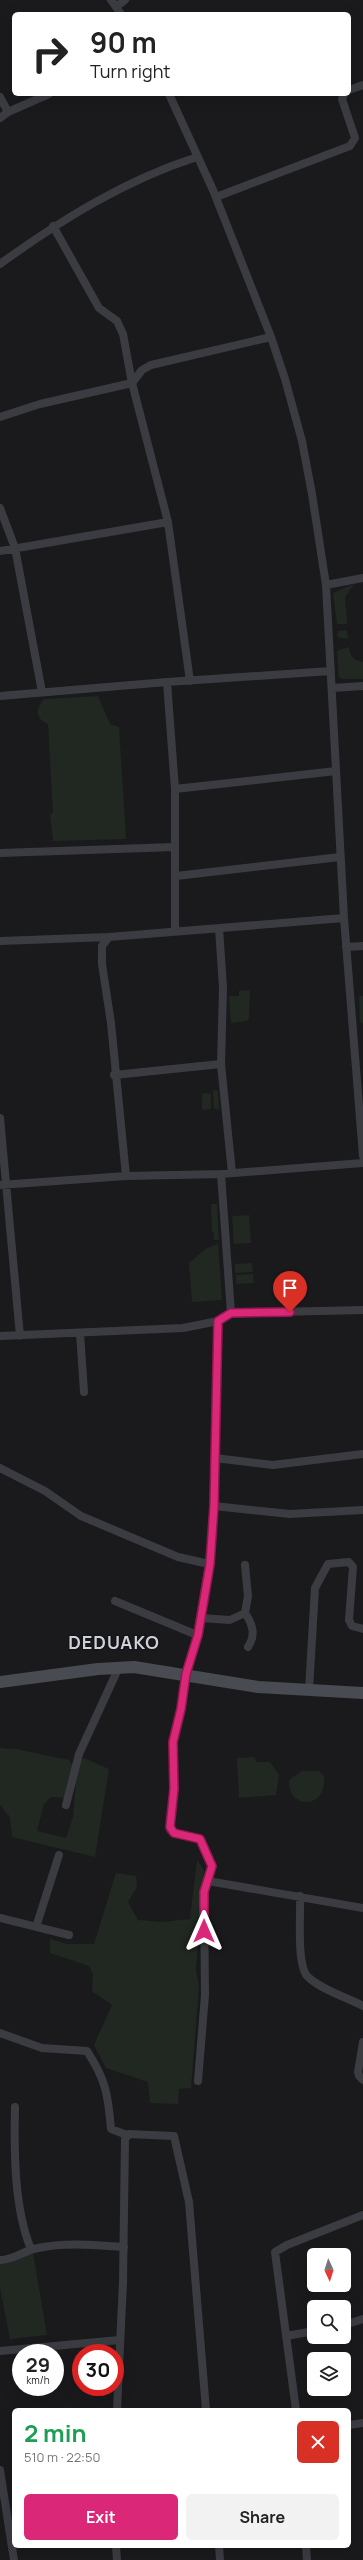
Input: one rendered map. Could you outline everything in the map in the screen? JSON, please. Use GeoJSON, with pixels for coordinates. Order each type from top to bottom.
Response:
{"type":"FeatureCollection","features":[{"type":"Feature","properties":{"kind":"street"},"geometry":{"type":"LineString","coordinates":[[116,7],[125,0]]}},
{"type":"Feature","properties":{"kind":"street"},"geometry":{"type":"LineString","coordinates":[[351,89],[363,85]]}},
{"type":"Feature","properties":{"kind":"street"},"geometry":{"type":"LineString","coordinates":[[0,118],[8,112],[44,96]]}},
{"type":"Feature","properties":{"kind":"street"},"geometry":{"type":"LineString","coordinates":[[170,96],[216,197],[271,337],[285,379],[302,441],[326,585],[340,857],[346,947],[362,1126],[363,1156]]}},
{"type":"Feature","properties":{"kind":"street"},"geometry":{"type":"LineString","coordinates":[[216,197],[350,146],[359,138],[342,99],[343,96]]}},
{"type":"Feature","properties":{"kind":"street"},"geometry":{"type":"LineString","coordinates":[[0,97],[8,112]]}},
{"type":"Feature","properties":{"kind":"street"},"geometry":{"type":"LineString","coordinates":[[0,264],[53,226],[158,169],[198,156]]}},
{"type":"Feature","properties":{"kind":"street"},"geometry":{"type":"LineString","coordinates":[[53,226],[99,308],[117,321],[123,334],[132,383],[168,522],[190,680]]}},
{"type":"Feature","properties":{"kind":"street"},"geometry":{"type":"LineString","coordinates":[[0,417],[40,404],[132,383],[142,370],[151,365],[271,337]]}},
{"type":"Feature","properties":{"kind":"street"},"geometry":{"type":"LineString","coordinates":[[0,508],[15,548],[42,692]]}},
{"type":"Feature","properties":{"kind":"street"},"geometry":{"type":"LineString","coordinates":[[0,551],[168,522]]}},
{"type":"Feature","properties":{"kind":"street"},"geometry":{"type":"LineString","coordinates":[[326,585],[363,578]]}},
{"type":"Feature","properties":{"kind":"street"},"geometry":{"type":"LineString","coordinates":[[0,696],[190,680],[331,671]]}},
{"type":"Feature","properties":{"kind":"street"},"geometry":{"type":"LineString","coordinates":[[167,682],[175,789],[175,930]]}},
{"type":"Feature","properties":{"kind":"street"},"geometry":{"type":"LineString","coordinates":[[332,688],[363,686]]}},
{"type":"Feature","properties":{"kind":"street"},"geometry":{"type":"LineString","coordinates":[[175,789],[336,772]]}},
{"type":"Feature","properties":{"kind":"street"},"geometry":{"type":"LineString","coordinates":[[0,853],[175,847]]}},
{"type":"Feature","properties":{"kind":"street"},"geometry":{"type":"LineString","coordinates":[[176,876],[340,857]]}},
{"type":"Feature","properties":{"kind":"street"},"geometry":{"type":"LineString","coordinates":[[0,941],[109,937],[175,930],[344,918]]}},
{"type":"Feature","properties":{"kind":"street"},"geometry":{"type":"LineString","coordinates":[[219,928],[223,988],[221,1064],[232,1173]]}},
{"type":"Feature","properties":{"kind":"street"},"geometry":{"type":"LineString","coordinates":[[109,937],[102,946],[102,964],[110,1023],[114,1075],[126,1176]]}},
{"type":"Feature","properties":{"kind":"street"},"geometry":{"type":"LineString","coordinates":[[346,947],[363,946]]}},
{"type":"Feature","properties":{"kind":"street"},"geometry":{"type":"LineString","coordinates":[[114,1075],[221,1064]]}},
{"type":"Feature","properties":{"kind":"street"},"geometry":{"type":"LineString","coordinates":[[0,1118],[2,1185],[20,1336]]}},
{"type":"Feature","properties":{"kind":"street"},"geometry":{"type":"LineString","coordinates":[[2,1185],[126,1176],[221,1174],[363,1163]]}},
{"type":"Feature","properties":{"kind":"street"},"geometry":{"type":"LineString","coordinates":[[221,1174],[231,1313]]}},
{"type":"Feature","properties":{"kind":"street"},"geometry":{"type":"LineString","coordinates":[[0,1336],[183,1328],[218,1321],[231,1313],[363,1310]]}},
{"type":"Feature","properties":{"kind":"street"},"geometry":{"type":"LineString","coordinates":[[198,2081],[205,1995],[204,1892],[208,1881],[211,1862],[204,1843],[198,1837],[174,1833],[170,1827],[174,1789],[172,1754],[186,1674],[198,1635],[210,1564],[214,1506],[218,1321]]}},
{"type":"Feature","properties":{"kind":"street"},"geometry":{"type":"LineString","coordinates":[[80,1333],[84,1392]]}},
{"type":"Feature","properties":{"kind":"street"},"geometry":{"type":"LineString","coordinates":[[215,1458],[272,1465],[363,1454]]}},
{"type":"Feature","properties":{"kind":"street"},"geometry":{"type":"LineString","coordinates":[[0,1468],[45,1491],[81,1516],[105,1528],[178,1557],[210,1564]]}},
{"type":"Feature","properties":{"kind":"street"},"geometry":{"type":"LineString","coordinates":[[214,1506],[290,1514],[363,1510]]}},
{"type":"Feature","properties":{"kind":"street"},"geometry":{"type":"LineString","coordinates":[[309,1690],[315,1588],[328,1564],[342,1561],[352,1564],[353,1569],[349,1620],[352,1626],[363,1629]]}},
{"type":"Feature","properties":{"kind":"street"},"geometry":{"type":"LineString","coordinates":[[245,1565],[248,1596],[245,1613],[251,1622],[253,1635],[248,1647]]}},
{"type":"Feature","properties":{"kind":"street"},"geometry":{"type":"LineString","coordinates":[[115,1601],[198,1635]]}},
{"type":"Feature","properties":{"kind":"street"},"geometry":{"type":"LineString","coordinates":[[201,1618],[230,1620],[245,1613]]}},
{"type":"Feature","properties":{"kind":"street"},"geometry":{"type":"LineString","coordinates":[[0,1682],[119,1667],[149,1668],[232,1684],[363,1693]]}},
{"type":"Feature","properties":{"kind":"street"},"geometry":{"type":"LineString","coordinates":[[66,1805],[78,1759],[119,1667]]}},
{"type":"Feature","properties":{"kind":"street"},"geometry":{"type":"LineString","coordinates":[[36,1927],[59,1855]]}},
{"type":"Feature","properties":{"kind":"street"},"geometry":{"type":"LineString","coordinates":[[208,1881],[363,1908]]}},
{"type":"Feature","properties":{"kind":"street"},"geometry":{"type":"LineString","coordinates":[[300,1896],[301,1960],[304,1972],[316,1983],[363,2006]]}},
{"type":"Feature","properties":{"kind":"street"},"geometry":{"type":"LineString","coordinates":[[0,1918],[69,1935]]}},
{"type":"Feature","properties":{"kind":"street"},"geometry":{"type":"LineString","coordinates":[[0,2033],[42,2048],[87,2051],[101,2072],[107,2094],[111,2129],[127,2135],[172,2134],[177,2146],[189,2202],[206,2408]]}},
{"type":"Feature","properties":{"kind":"street"},"geometry":{"type":"LineString","coordinates":[[363,2042],[358,2072],[359,2076],[363,2080]]}},
{"type":"Feature","properties":{"kind":"street"},"geometry":{"type":"LineString","coordinates":[[15,2107],[14,2164],[24,2231],[31,2249]]}},
{"type":"Feature","properties":{"kind":"street"},"geometry":{"type":"LineString","coordinates":[[117,2408],[124,2247],[125,2139],[127,2135]]}},
{"type":"Feature","properties":{"kind":"street"},"geometry":{"type":"LineString","coordinates":[[296,2408],[275,2252],[287,2244],[363,2215]]}},
{"type":"Feature","properties":{"kind":"street"},"geometry":{"type":"LineString","coordinates":[[0,2260],[11,2259],[31,2249],[56,2245],[124,2247]]}},
{"type":"Feature","properties":{"kind":"street"},"geometry":{"type":"LineString","coordinates":[[351,2323],[363,2319]]}},
{"type":"Feature","properties":{"kind":"street"},"geometry":{"type":"LineString","coordinates":[[286,2336],[307,2332]]}},
{"type":"Feature","properties":{"kind":"street"},"geometry":{"type":"LineString","coordinates":[[0,2351],[119,2340]]}},
{"type":"Feature","properties":{"kind":"street"},"geometry":{"type":"LineString","coordinates":[[351,2425],[363,2423]]}},
{"type":"Feature","properties":{"kind":"street"},"geometry":{"type":"LineString","coordinates":[[0,2470],[12,2547]]}},
{"type":"Feature","properties":{"kind":"street"},"geometry":{"type":"LineString","coordinates":[[12,2548],[14,2560]]}},
{"type":"Feature","properties":{"kind":"street"},"geometry":{"type":"LineString","coordinates":[[116,2548],[117,2560]]}},
{"type":"Feature","properties":{"kind":"street"},"geometry":{"type":"LineString","coordinates":[[219,2548],[220,2560]]}},
{"type":"Feature","properties":{"kind":"street"},"geometry":{"type":"LineString","coordinates":[[306,2548],[307,2560]]}},
{"type":"Feature","properties":{"kind":"shaded area"},"geometry":{"type":"Polygon","coordinates":[[[354,584],[345,597],[347,624],[337,624],[333,593],[354,584]]]}},
{"type":"Feature","properties":{"kind":"shaded area"},"geometry":{"type":"Polygon","coordinates":[[[347,630],[348,639],[337,637],[338,631],[347,630]]]}},
{"type":"Feature","properties":{"kind":"shaded area"},"geometry":{"type":"Polygon","coordinates":[[[349,647],[353,658],[363,662],[363,679],[342,679],[339,677],[337,651],[349,647]]]}},
{"type":"Feature","properties":{"kind":"shaded area"},"geometry":{"type":"Polygon","coordinates":[[[98,696],[110,724],[119,727],[126,839],[53,841],[50,814],[53,813],[48,724],[41,719],[38,710],[44,699],[98,696]]]}},
{"type":"Feature","properties":{"kind":"shaded area"},"geometry":{"type":"Polygon","coordinates":[[[250,990],[249,1018],[247,1021],[231,1023],[229,996],[239,996],[239,991],[250,990]]]}},
{"type":"Feature","properties":{"kind":"shaded area"},"geometry":{"type":"Polygon","coordinates":[[[359,996],[363,996],[363,1024],[360,1022],[359,996]]]}},
{"type":"Feature","properties":{"kind":"shaded area"},"geometry":{"type":"Polygon","coordinates":[[[213,1090],[218,1091],[219,1110],[214,1108],[213,1090]]]}},
{"type":"Feature","properties":{"kind":"shaded area"},"geometry":{"type":"Polygon","coordinates":[[[202,1094],[211,1094],[211,1109],[202,1110],[202,1094]]]}},
{"type":"Feature","properties":{"kind":"shaded area"},"geometry":{"type":"Polygon","coordinates":[[[211,1204],[217,1204],[219,1240],[214,1240],[214,1232],[212,1232],[211,1204]]]}},
{"type":"Feature","properties":{"kind":"shaded area"},"geometry":{"type":"Polygon","coordinates":[[[249,1215],[251,1243],[234,1244],[232,1216],[249,1215]]]}},
{"type":"Feature","properties":{"kind":"shaded area"},"geometry":{"type":"Polygon","coordinates":[[[218,1244],[222,1300],[192,1302],[189,1263],[207,1248],[218,1244]]]}},
{"type":"Feature","properties":{"kind":"shaded area"},"geometry":{"type":"Polygon","coordinates":[[[252,1263],[253,1272],[235,1273],[235,1264],[252,1263]]]}},
{"type":"Feature","properties":{"kind":"shaded area"},"geometry":{"type":"Polygon","coordinates":[[[253,1274],[254,1283],[236,1284],[236,1275],[253,1274]]]}},
{"type":"Feature","properties":{"kind":"shaded area"},"geometry":{"type":"Polygon","coordinates":[[[0,1748],[16,1749],[69,1760],[74,1768],[66,1798],[51,1797],[44,1804],[37,1831],[66,1838],[73,1817],[78,1762],[84,1758],[109,1769],[95,1857],[12,1837],[10,1817],[0,1805],[0,1748]]]}},
{"type":"Feature","properties":{"kind":"shaded area"},"geometry":{"type":"Polygon","coordinates":[[[255,1757],[256,1762],[270,1762],[279,1775],[276,1795],[239,1798],[237,1758],[255,1757]]]}},
{"type":"Feature","properties":{"kind":"shaded area"},"geometry":{"type":"Polygon","coordinates":[[[302,1771],[319,1771],[324,1776],[323,1788],[319,1796],[306,1802],[300,1801],[294,1796],[290,1789],[289,1780],[302,1771]]]}},
{"type":"Feature","properties":{"kind":"shaded area"},"geometry":{"type":"Polygon","coordinates":[[[197,1860],[204,1870],[196,1970],[199,1987],[191,2088],[179,2089],[178,2104],[150,2103],[148,2082],[106,2068],[94,2045],[112,2005],[92,1991],[93,1974],[89,1966],[50,1953],[50,1939],[67,1944],[94,1944],[116,1873],[136,1876],[137,1887],[128,1902],[138,1920],[162,1922],[190,1919],[197,1860]]]}},
{"type":"Feature","properties":{"kind":"shaded area"},"geometry":{"type":"Polygon","coordinates":[[[33,2253],[47,2335],[10,2339],[0,2288],[0,2262],[33,2253]]]}},
{"type":"Feature","properties":{"kind":"district","name":"DEDUAKO"},"geometry":{"type":"Point","coordinates":[114,1643]}},
{"type":"Feature","properties":{"kind":"route"},"geometry":{"type":"LineString","coordinates":[[204,1931],[204,1892],[212,1866],[211,1862],[204,1843],[198,1837],[171,1832],[170,1827],[174,1789],[172,1754],[173,1742],[181,1709],[186,1674],[198,1635],[210,1564],[214,1506],[218,1321],[231,1313],[290,1312]]}}]}
